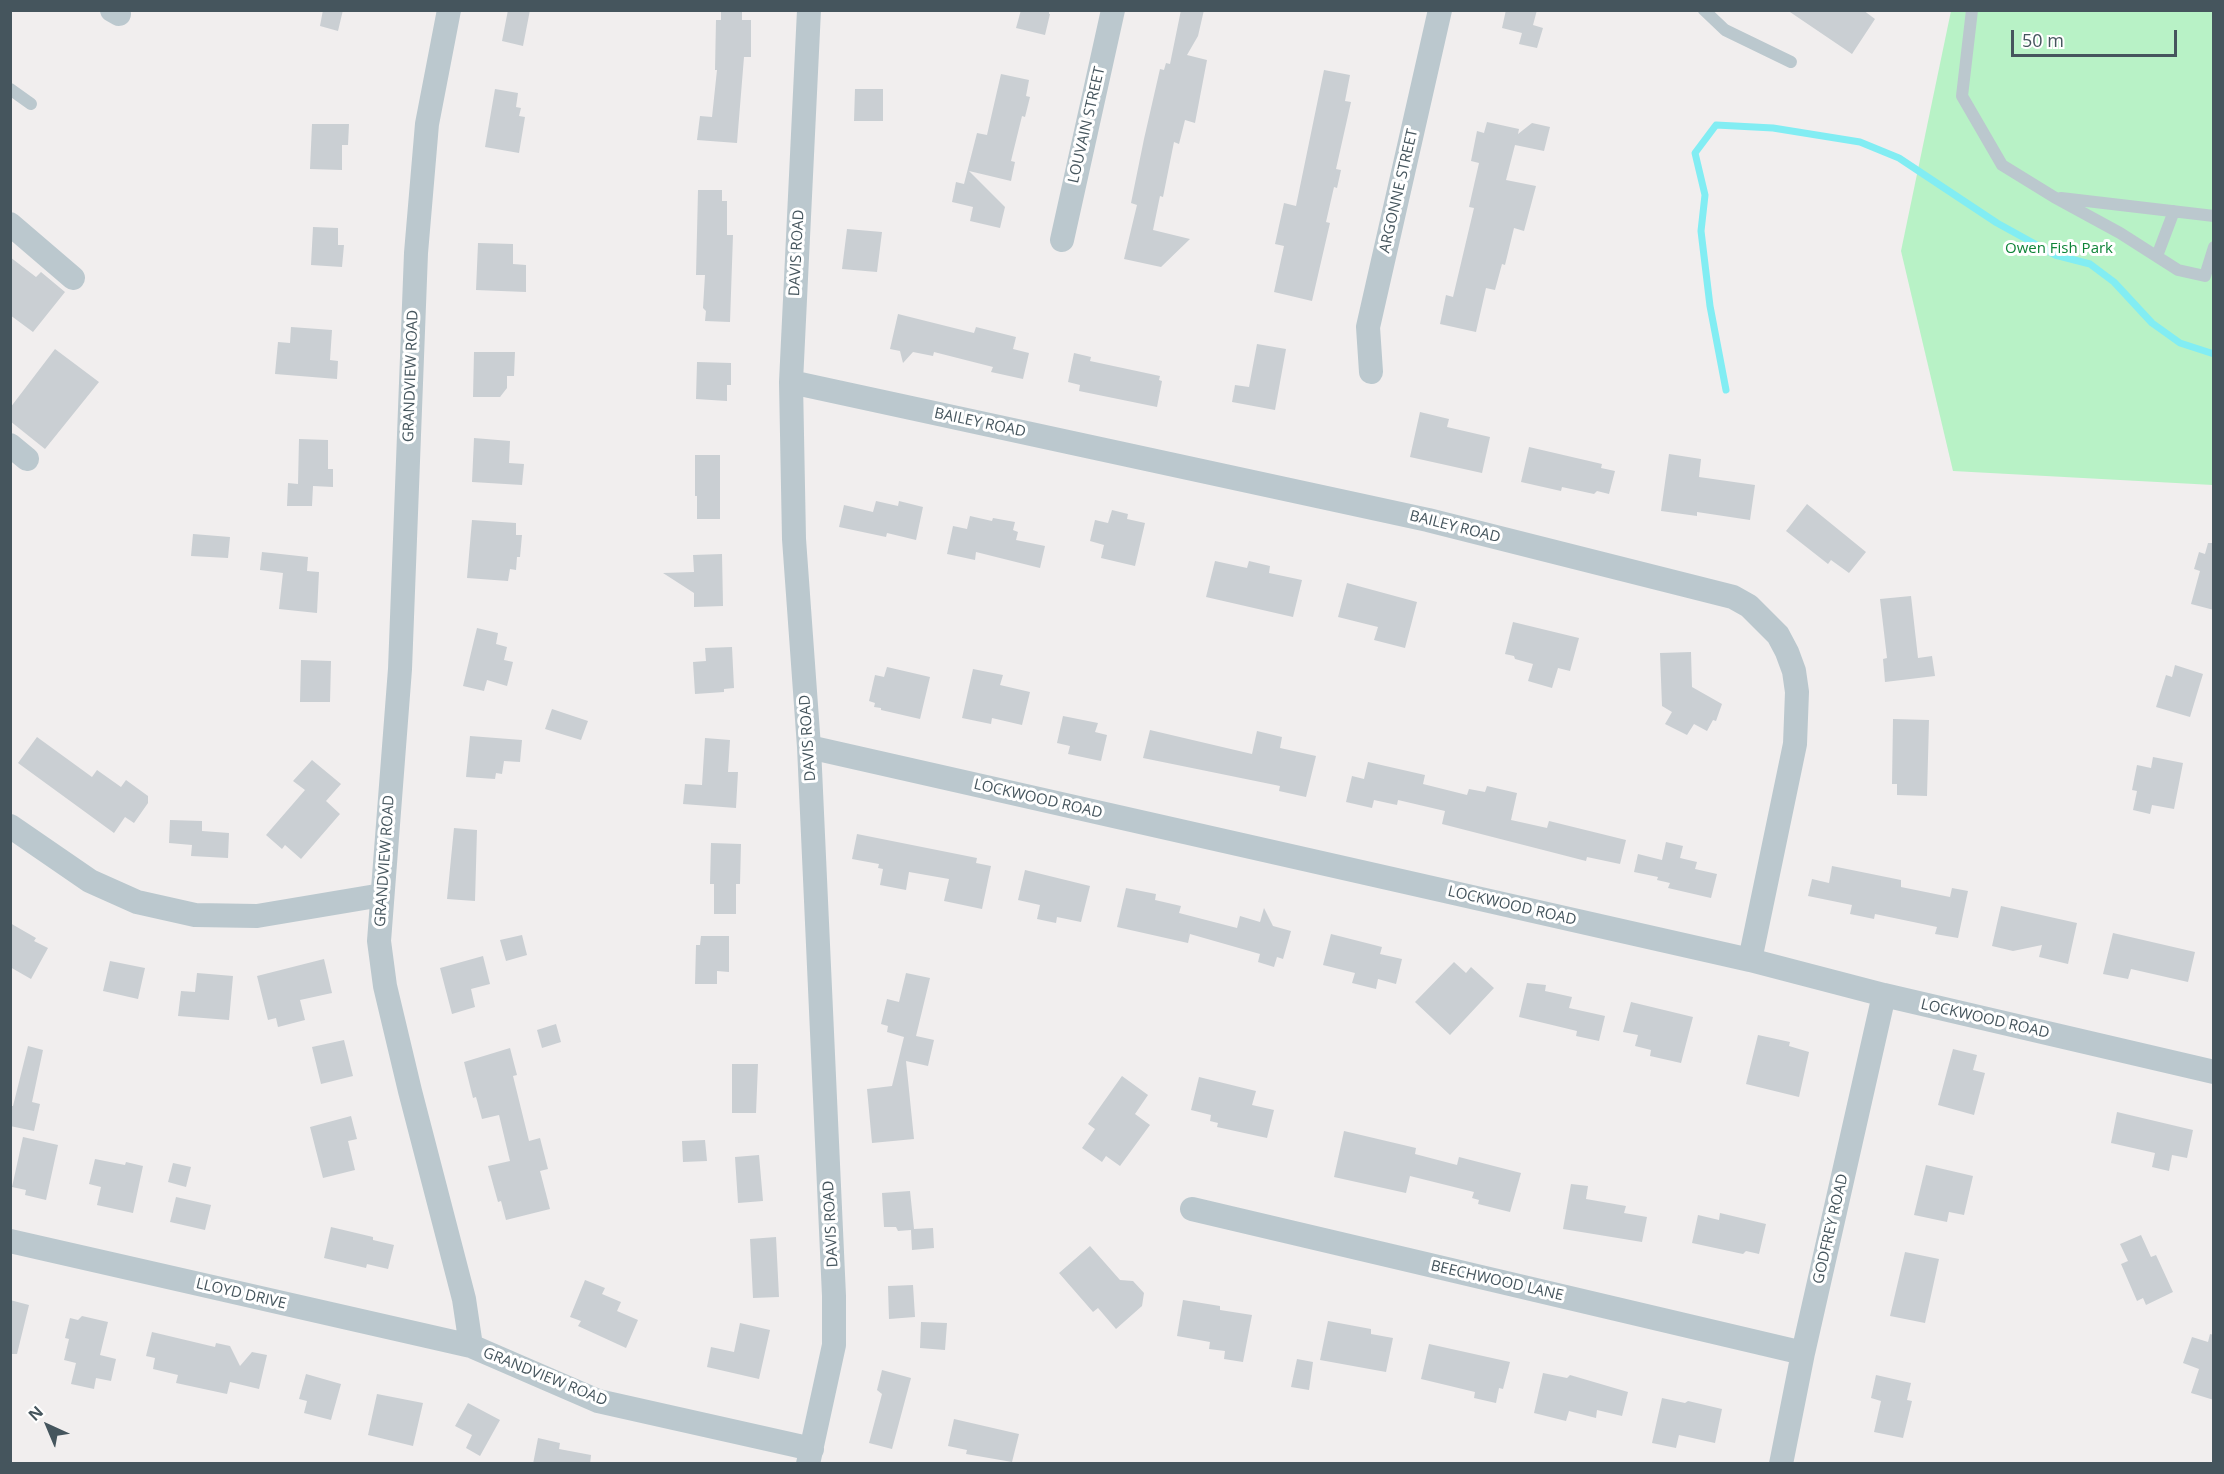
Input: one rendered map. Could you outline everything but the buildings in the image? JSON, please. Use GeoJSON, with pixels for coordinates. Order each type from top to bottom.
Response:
{"type":"FeatureCollection","features":[{"type":"Feature","properties":{"kind":"street","name":"GRANDVIEW ROAD"},"geometry":{"type":"LineString","coordinates":[[449,10],[427,124],[416,253],[400,669],[379,941],[385,986],[464,1299],[471,1346],[598,1401],[810,1456]]}},
{"type":"Feature","properties":{"kind":"street","name":"DAVIS ROAD"},"geometry":{"type":"LineString","coordinates":[[809,10],[791,382],[794,539],[809,747],[834,1296],[834,1345],[810,1456]]}},
{"type":"Feature","properties":{"kind":"street","name":"LOUVAIN STREET"},"geometry":{"type":"LineString","coordinates":[[1062,240],[1113,10]]}},
{"type":"Feature","properties":{"kind":"street","name":"ARGONNE STREET"},"geometry":{"type":"LineString","coordinates":[[1371,372],[1368,327],[1440,10]]}},
{"type":"Feature","properties":{"kind":"street"},"geometry":{"type":"LineString","coordinates":[[10,224],[73,278]]}},
{"type":"Feature","properties":{"kind":"street","name":"BAILEY ROAD"},"geometry":{"type":"LineString","coordinates":[[791,382],[1428,520],[1732,597],[1749,606],[1778,635],[1788,652],[1797,692],[1795,744],[1750,960]]}},
{"type":"Feature","properties":{"kind":"street","name":"LOCKWOOD ROAD"},"geometry":{"type":"LineString","coordinates":[[809,747],[1750,960],[1884,995],[2214,1072]]}},
{"type":"Feature","properties":{"kind":"street"},"geometry":{"type":"LineString","coordinates":[[10,826],[90,881],[137,902],[195,915],[257,916],[382,895]]}},
{"type":"Feature","properties":{"kind":"street","name":"GODFREY ROAD"},"geometry":{"type":"LineString","coordinates":[[1781,1464],[1803,1353],[1884,995]]}},
{"type":"Feature","properties":{"kind":"street","name":"BEECHWOOD LANE"},"geometry":{"type":"LineString","coordinates":[[1192,1209],[1803,1353]]}},
{"type":"Feature","properties":{"kind":"street","name":"LLOYD DRIVE"},"geometry":{"type":"LineString","coordinates":[[10,1241],[471,1346]]}},
{"type":"Feature","properties":{"kind":"lane"},"geometry":{"type":"LineString","coordinates":[[1704,10],[1725,30],[1791,62]]}},
{"type":"Feature","properties":{"kind":"lane"},"geometry":{"type":"LineString","coordinates":[[1972,10],[1962,96],[2002,165],[2120,233],[2178,270],[2205,276],[2214,247]]}},
{"type":"Feature","properties":{"kind":"lane"},"geometry":{"type":"LineString","coordinates":[[10,89],[31,104]]}},
{"type":"Feature","properties":{"kind":"lane"},"geometry":{"type":"LineString","coordinates":[[2054,197],[2214,216]]}},
{"type":"Feature","properties":{"kind":"lane"},"geometry":{"type":"LineString","coordinates":[[2157,256],[2174,211]]}},
{"type":"Feature","properties":{"kind":"green space","name":"Owen Fish Park"},"geometry":{"type":"Polygon","coordinates":[[[1951,11],[2213,11],[2213,485],[1953,471],[1901,251],[1951,11]]]}},
{"type":"Feature","properties":{"kind":"waterway"},"geometry":{"type":"LineString","coordinates":[[1726,390],[1710,306],[1701,231],[1705,195],[1695,153],[1716,125],[1773,128],[1860,142],[1899,158],[1997,223],[2055,255],[2090,264],[2114,282],[2152,323],[2180,343],[2214,354]]}}]}
